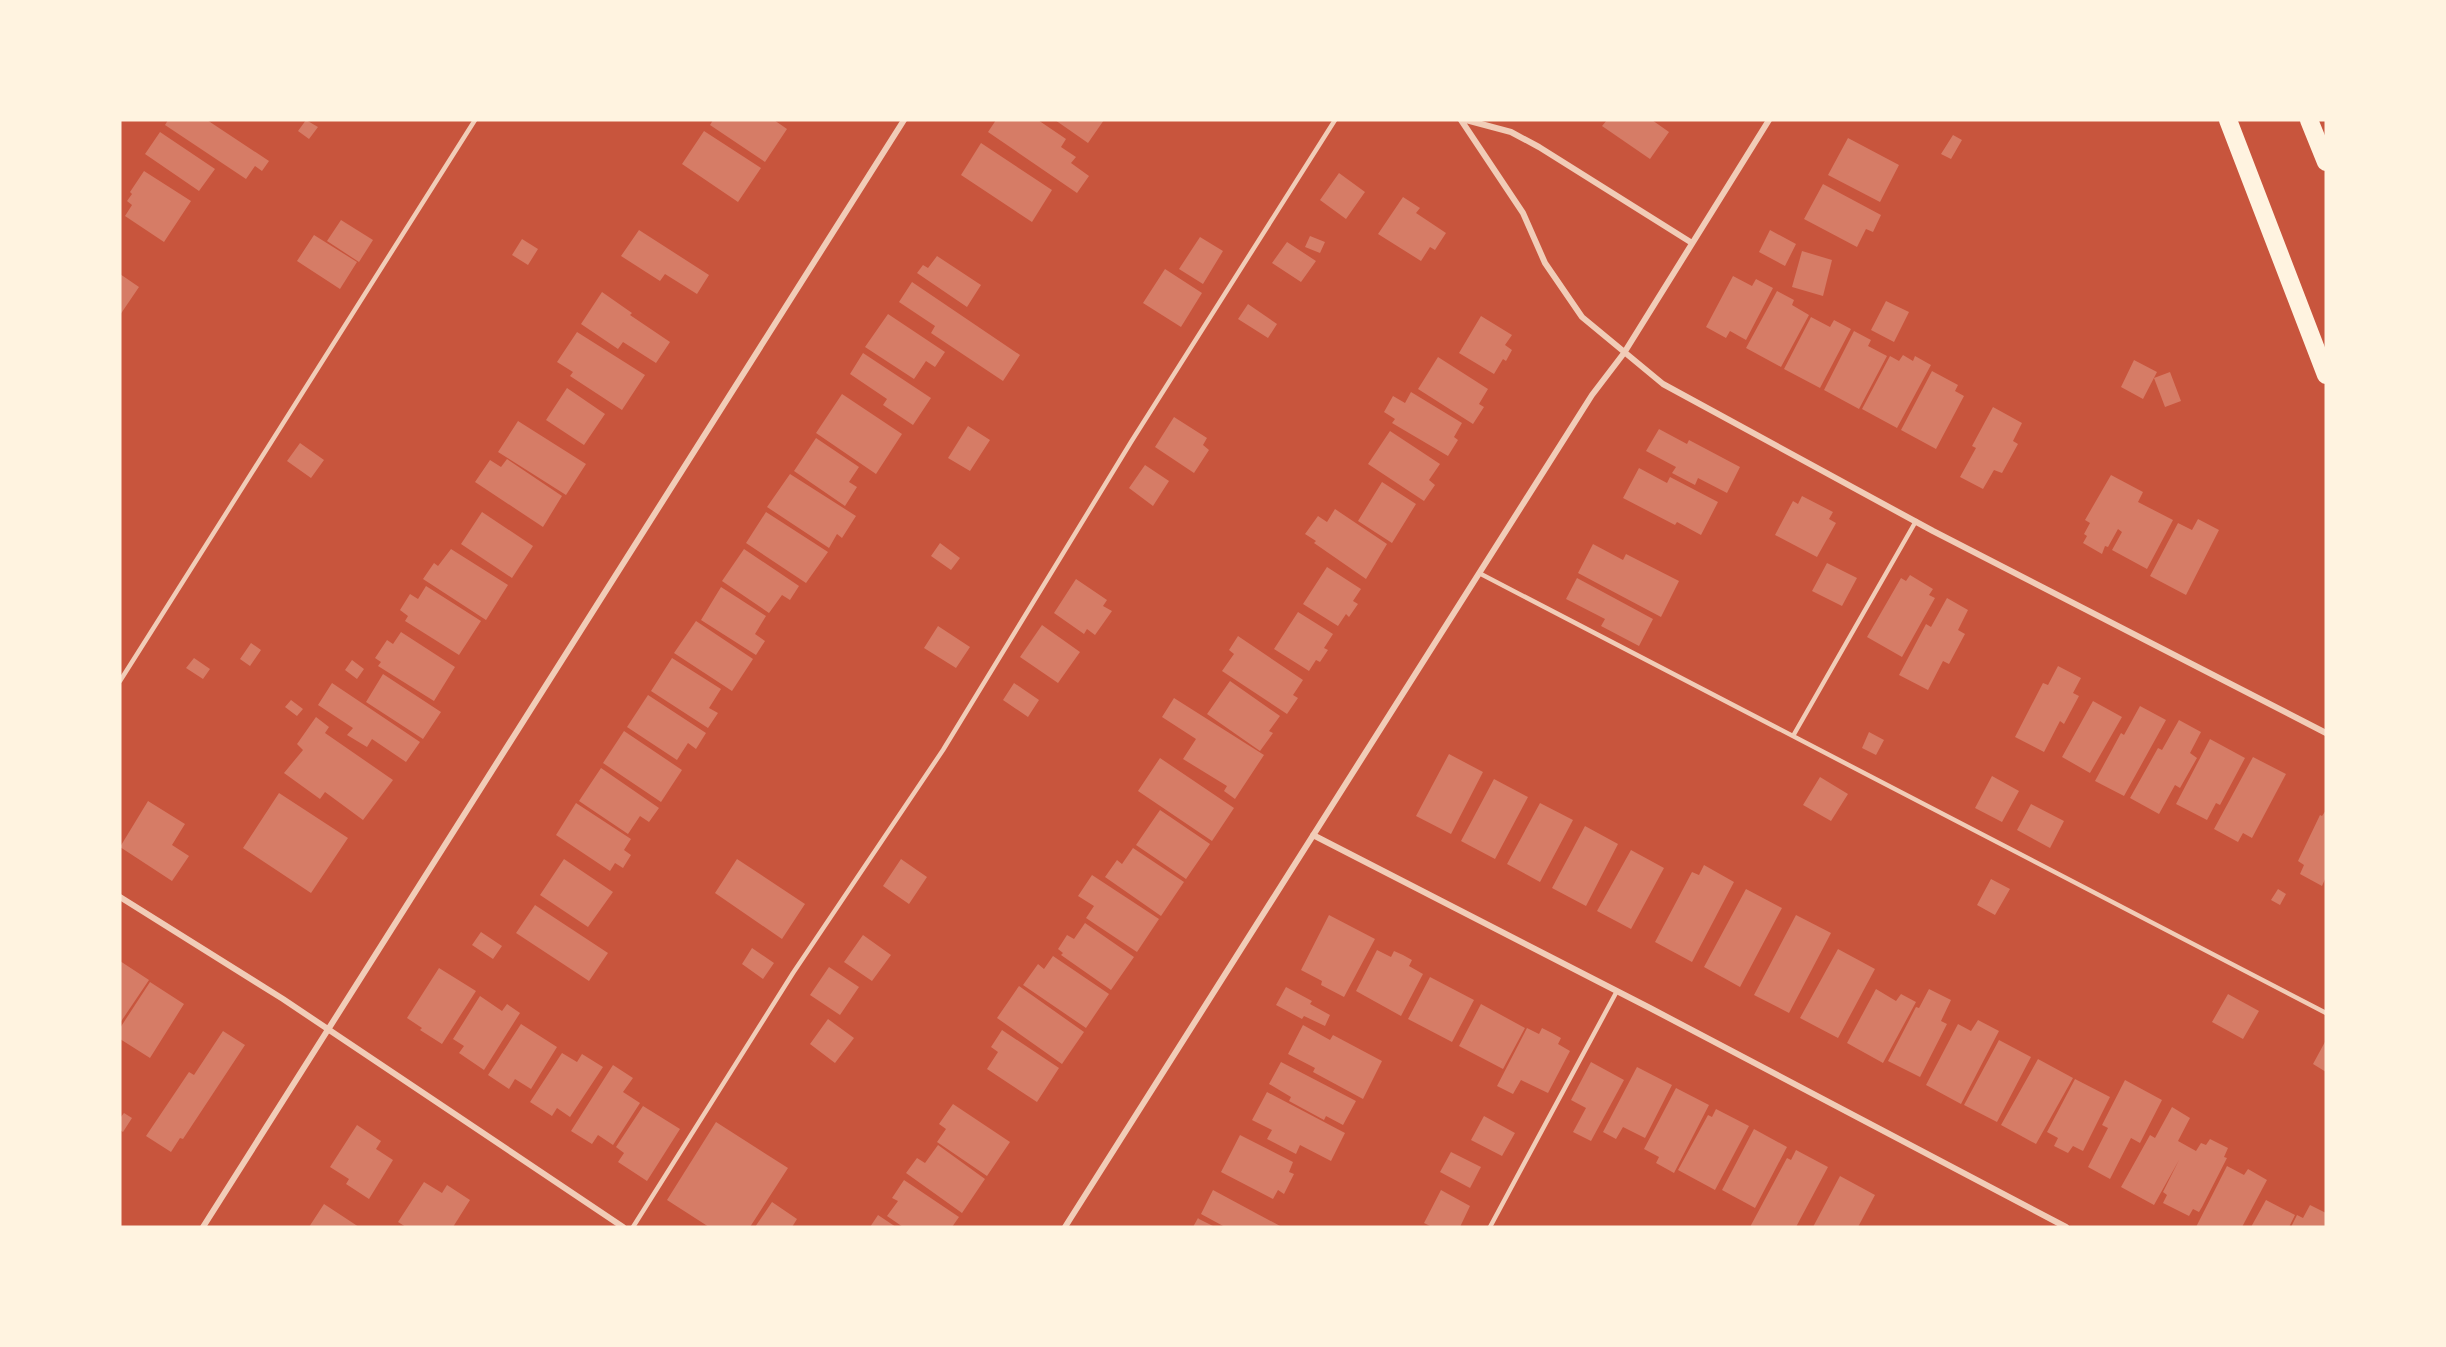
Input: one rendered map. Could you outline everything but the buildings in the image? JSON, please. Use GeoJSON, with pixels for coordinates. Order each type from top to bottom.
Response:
{"type":"FeatureCollection","features":[{"type":"Feature","properties":{"kind":"highway"},"geometry":{"type":"LineString","coordinates":[[2228,120],[2326,375]]}},
{"type":"Feature","properties":{"kind":"highway"},"geometry":{"type":"LineString","coordinates":[[2310,120],[2326,162]]}},
{"type":"Feature","properties":{"kind":"street"},"geometry":{"type":"LineString","coordinates":[[203,1227],[904,120]]}},
{"type":"Feature","properties":{"kind":"street"},"geometry":{"type":"LineString","coordinates":[[1461,120],[1523,213],[1545,263],[1582,318],[1663,384],[1916,521],[2326,733]]}},
{"type":"Feature","properties":{"kind":"street"},"geometry":{"type":"LineString","coordinates":[[1466,120],[1511,132],[1539,147],[1692,243]]}},
{"type":"Feature","properties":{"kind":"street"},"geometry":{"type":"LineString","coordinates":[[1065,1227],[1596,388],[1624,353],[1768,120]]}},
{"type":"Feature","properties":{"kind":"street"},"geometry":{"type":"LineString","coordinates":[[1313,835],[1617,991],[2066,1227]]}},
{"type":"Feature","properties":{"kind":"street"},"geometry":{"type":"LineString","coordinates":[[120,897],[284,999],[623,1227]]}},
{"type":"Feature","properties":{"kind":"lane"},"geometry":{"type":"LineString","coordinates":[[120,681],[475,120]]}},
{"type":"Feature","properties":{"kind":"lane"},"geometry":{"type":"LineString","coordinates":[[633,1227],[793,973],[943,750],[1131,442],[1335,120]]}},
{"type":"Feature","properties":{"kind":"lane"},"geometry":{"type":"LineString","coordinates":[[1793,736],[1916,521]]}},
{"type":"Feature","properties":{"kind":"lane"},"geometry":{"type":"LineString","coordinates":[[1479,573],[2326,1013]]}},
{"type":"Feature","properties":{"kind":"lane"},"geometry":{"type":"LineString","coordinates":[[1490,1227],[1617,991]]}}]}
